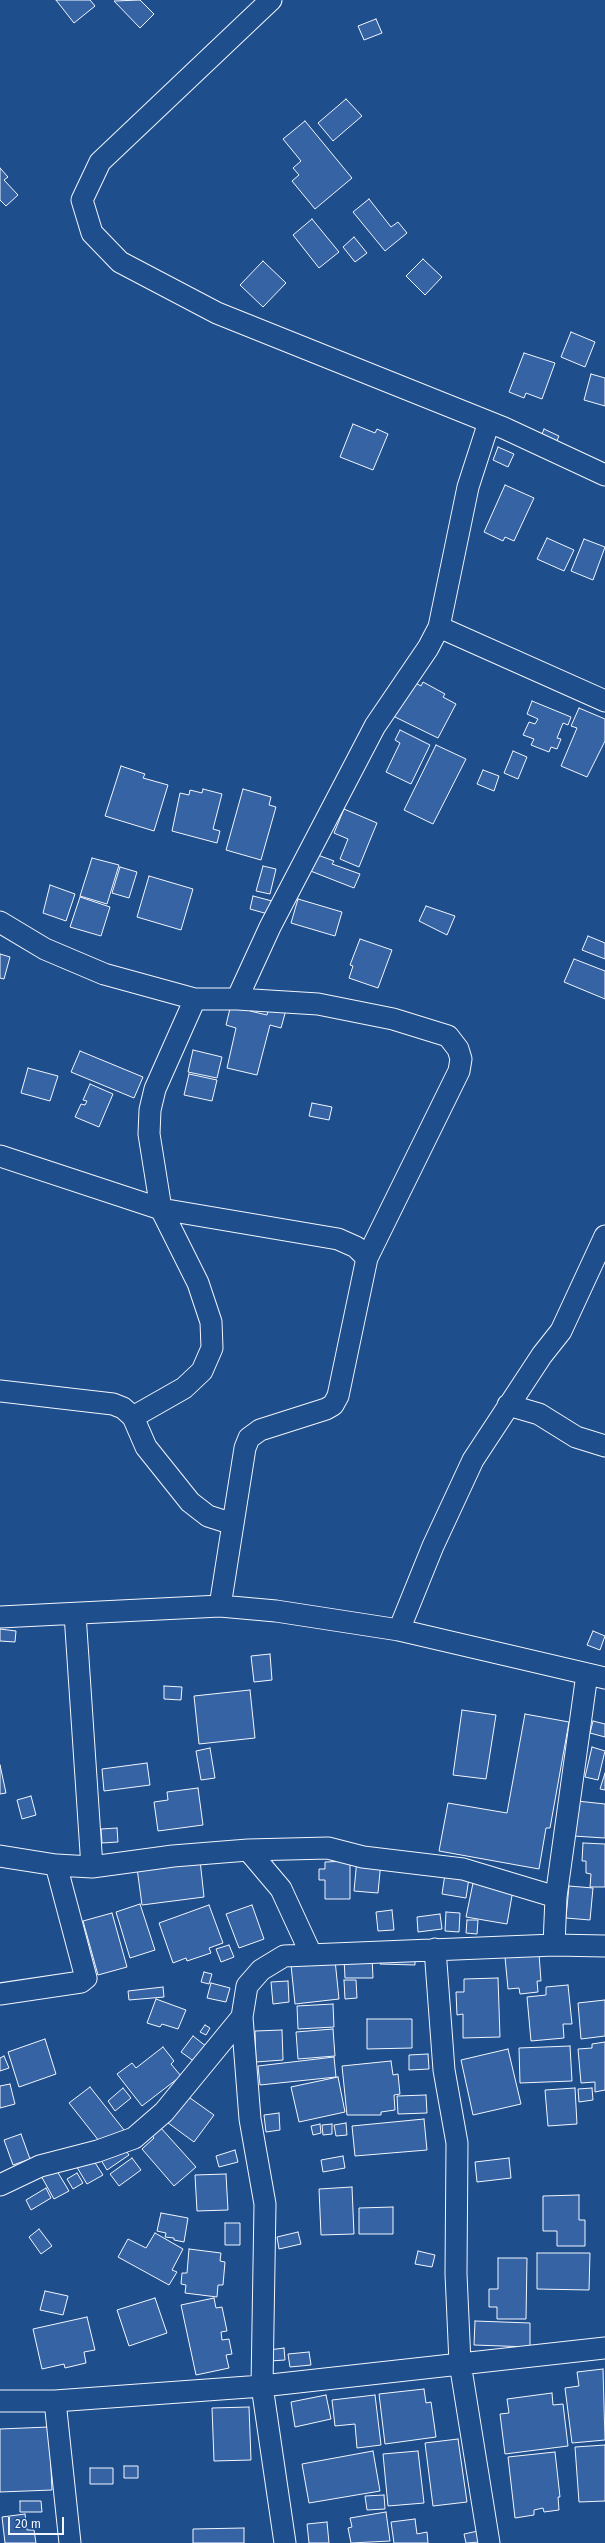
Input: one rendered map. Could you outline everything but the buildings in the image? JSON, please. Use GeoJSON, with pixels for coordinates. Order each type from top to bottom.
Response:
{"type":"FeatureCollection","features":[{"type":"Feature","properties":{"kind":"street"},"geometry":{"type":"LineString","coordinates":[[271,0],[100,162],[82,200],[92,233],[120,262],[217,313],[489,422],[605,475]]}},
{"type":"Feature","properties":{"kind":"street"},"geometry":{"type":"LineString","coordinates":[[237,998],[270,927],[375,726],[428,648],[439,627],[468,487],[489,422]]}},
{"type":"Feature","properties":{"kind":"street"},"geometry":{"type":"LineString","coordinates":[[439,627],[605,701]]}},
{"type":"Feature","properties":{"kind":"street"},"geometry":{"type":"LineString","coordinates":[[0,922],[45,949],[104,974],[195,999],[237,998],[318,1004],[393,1019],[448,1036],[458,1049],[461,1059],[458,1071],[367,1258],[338,1396],[333,1404],[326,1409],[260,1430],[249,1438],[245,1448],[220,1606]]}},
{"type":"Feature","properties":{"kind":"street"},"geometry":{"type":"LineString","coordinates":[[132,1417],[184,1388],[202,1371],[212,1348],[211,1322],[198,1283],[161,1209],[149,1134],[150,1110],[155,1089],[195,999]]}},
{"type":"Feature","properties":{"kind":"street"},"geometry":{"type":"LineString","coordinates":[[0,1156],[161,1209],[338,1239],[356,1247],[367,1258]]}},
{"type":"Feature","properties":{"kind":"street"},"geometry":{"type":"LineString","coordinates":[[399,1630],[432,1546],[473,1460],[508,1406],[561,1331],[605,1236]]}},
{"type":"Feature","properties":{"kind":"street"},"geometry":{"type":"LineString","coordinates":[[0,1391],[113,1404],[123,1408],[132,1417],[146,1447],[190,1502],[208,1516],[233,1524]]}},
{"type":"Feature","properties":{"kind":"street"},"geometry":{"type":"LineString","coordinates":[[508,1406],[539,1414],[576,1436],[605,1446]]}},
{"type":"Feature","properties":{"kind":"street"},"geometry":{"type":"LineString","coordinates":[[0,1618],[220,1606],[334,1618],[399,1630],[596,1676],[556,1897],[554,1945]]}},
{"type":"Feature","properties":{"kind":"street"},"geometry":{"type":"LineString","coordinates":[[75,1614],[92,1866]]}},
{"type":"Feature","properties":{"kind":"street"},"geometry":{"type":"LineString","coordinates":[[0,1856],[56,1865],[92,1866],[173,1856],[248,1850],[328,1848],[363,1857],[462,1869],[556,1897]]}},
{"type":"Feature","properties":{"kind":"street"},"geometry":{"type":"LineString","coordinates":[[248,1850],[281,1889],[311,1954]]}},
{"type":"Feature","properties":{"kind":"street"},"geometry":{"type":"LineString","coordinates":[[0,1994],[81,1982],[86,1978],[56,1865]]}},
{"type":"Feature","properties":{"kind":"street"},"geometry":{"type":"LineString","coordinates":[[285,2543],[262,2386],[265,2204],[250,2119],[242,2017],[247,1986],[261,1970],[284,1956],[554,1945],[605,1946]]}},
{"type":"Feature","properties":{"kind":"street"},"geometry":{"type":"LineString","coordinates":[[435,1949],[444,2070],[457,2143],[456,2274],[460,2363],[489,2543]]}},
{"type":"Feature","properties":{"kind":"street"},"geometry":{"type":"LineString","coordinates":[[0,2185],[40,2166],[134,2138],[164,2112],[242,2017]]}},
{"type":"Feature","properties":{"kind":"street"},"geometry":{"type":"LineString","coordinates":[[0,2401],[55,2402],[262,2386],[605,2348]]}},
{"type":"Feature","properties":{"kind":"street"},"geometry":{"type":"LineString","coordinates":[[55,2402],[70,2543]]}}]}
